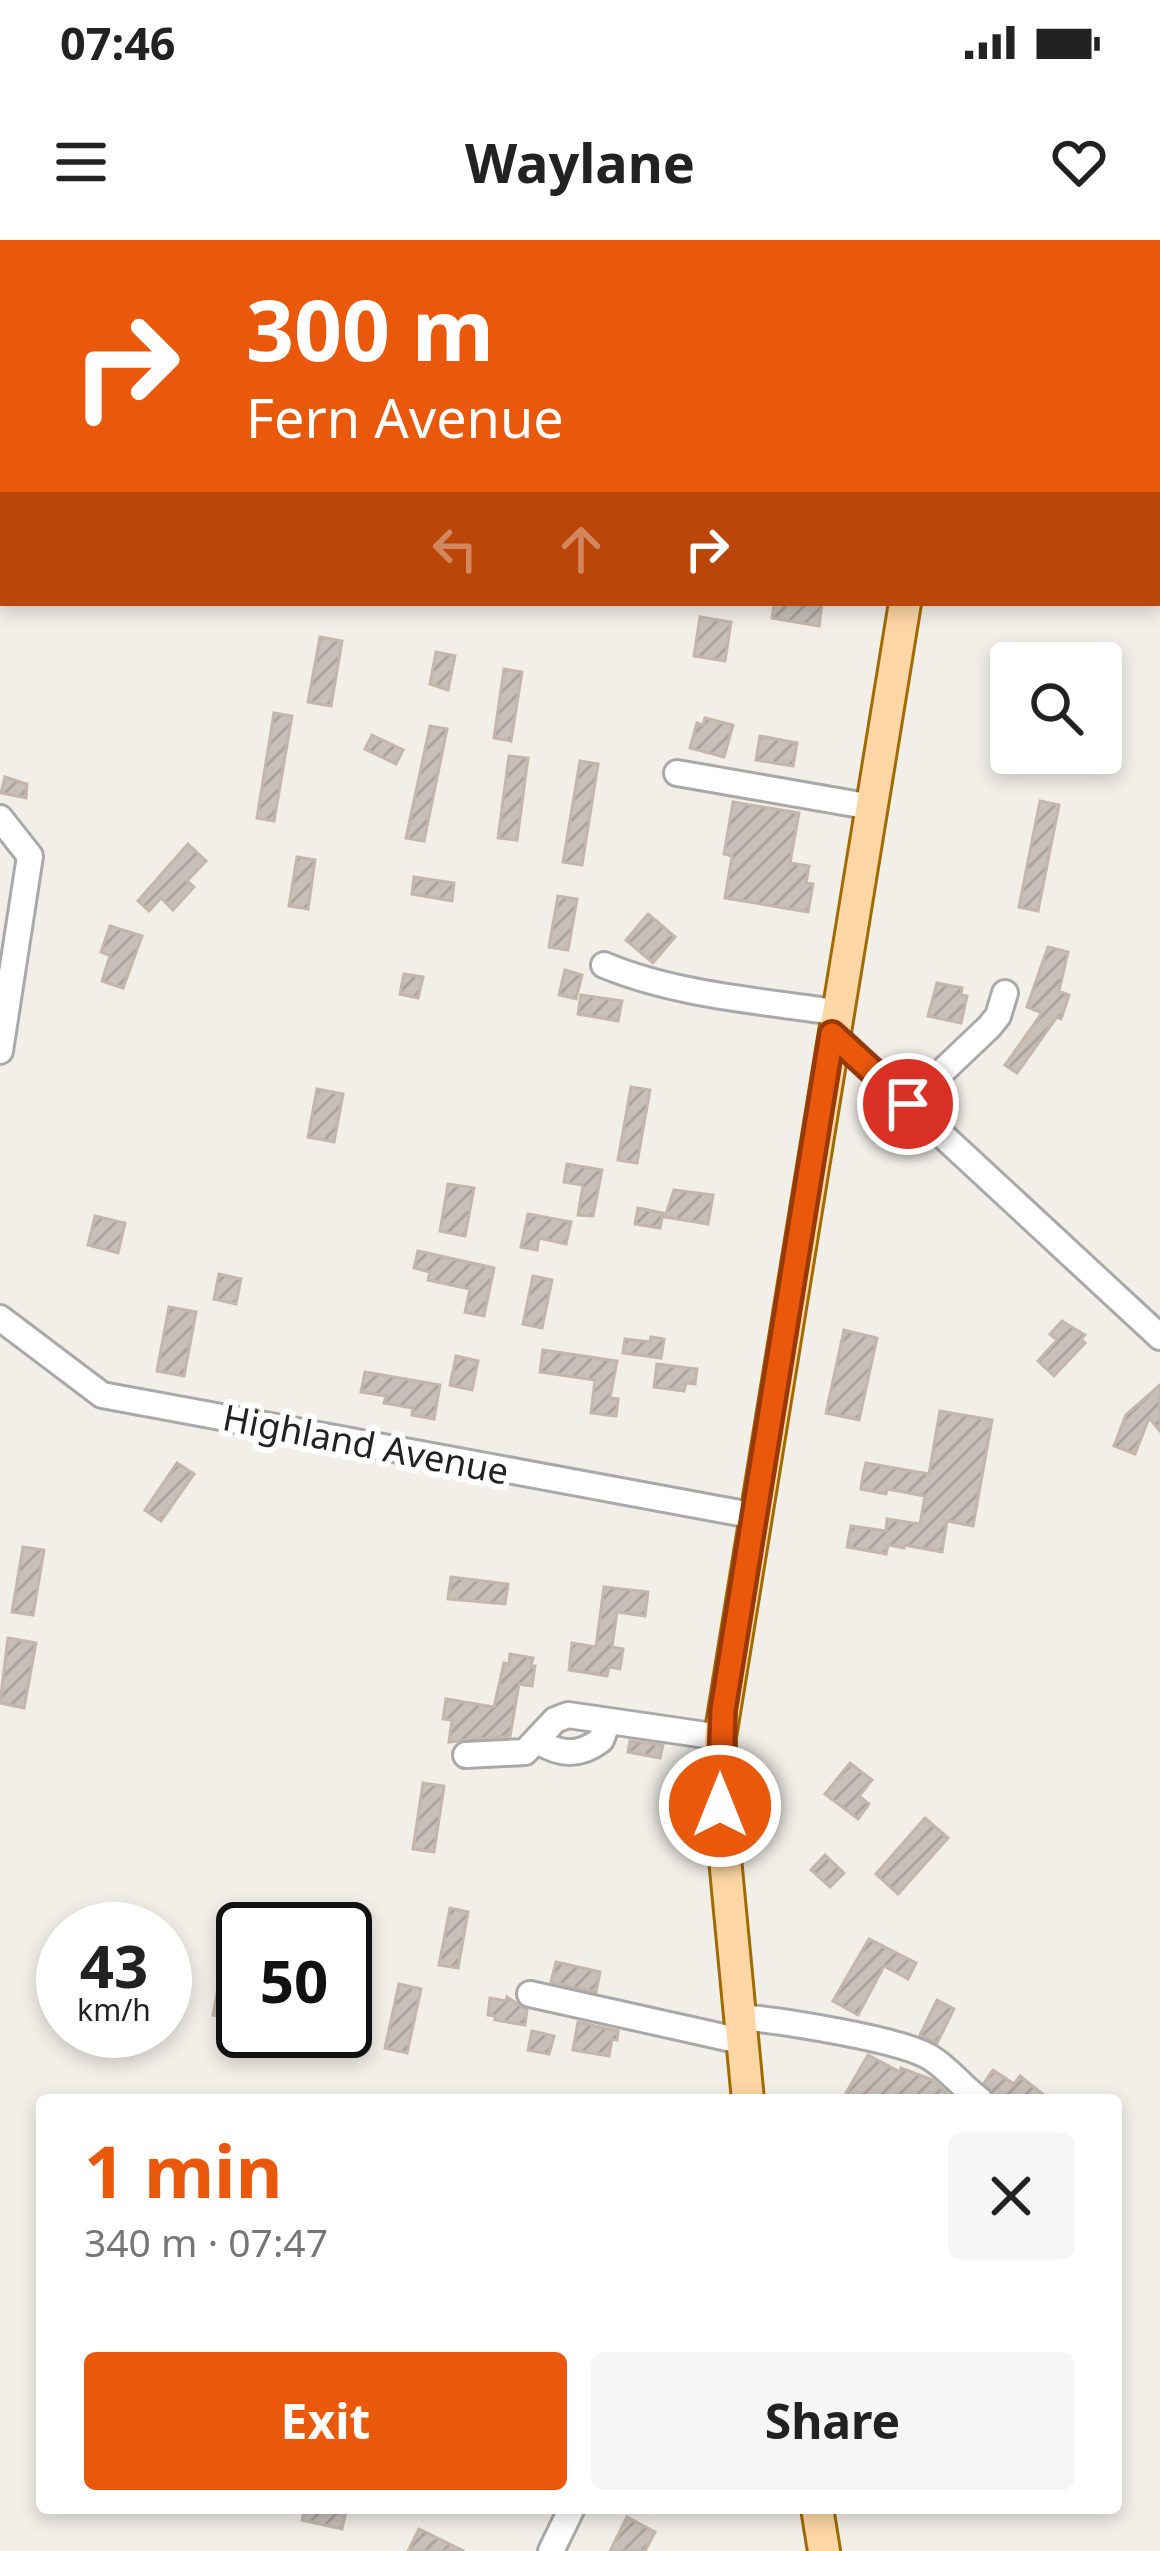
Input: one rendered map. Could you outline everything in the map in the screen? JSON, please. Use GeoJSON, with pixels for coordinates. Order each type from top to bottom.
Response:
{"type":"FeatureCollection","features":[{"type":"Feature","properties":{"kind":"main road"},"geometry":{"type":"LineString","coordinates":[[747,2094],[718,1783],[720,1737],[905,606]]}},
{"type":"Feature","properties":{"kind":"main road"},"geometry":{"type":"LineString","coordinates":[[818,2514],[824,2551]]}},
{"type":"Feature","properties":{"kind":"street"},"geometry":{"type":"LineString","coordinates":[[677,773],[872,807]]}},
{"type":"Feature","properties":{"kind":"street"},"geometry":{"type":"LineString","coordinates":[[0,818],[30,856],[0,1051]]}},
{"type":"Feature","properties":{"kind":"street"},"geometry":{"type":"LineString","coordinates":[[604,965],[628,976],[834,1023],[908,1104],[1160,1337]]}},
{"type":"Feature","properties":{"kind":"street"},"geometry":{"type":"LineString","coordinates":[[908,1104],[989,1027],[1005,993]]}},
{"type":"Feature","properties":{"kind":"street","name":"Highland Avenue"},"geometry":{"type":"LineString","coordinates":[[0,1318],[102,1395],[756,1516]]}},
{"type":"Feature","properties":{"kind":"street"},"geometry":{"type":"LineString","coordinates":[[466,1755],[525,1752],[555,1720],[568,1715],[720,1737]]}},
{"type":"Feature","properties":{"kind":"street"},"geometry":{"type":"LineString","coordinates":[[538,1742],[578,1754],[602,1740],[608,1722]]}},
{"type":"Feature","properties":{"kind":"street"},"geometry":{"type":"LineString","coordinates":[[530,1994],[740,2029],[769,2019],[901,2046],[929,2056],[973,2094]]}},
{"type":"Feature","properties":{"kind":"street"},"geometry":{"type":"LineString","coordinates":[[551,2551],[569,2514]]}},
{"type":"Feature","properties":{"kind":"building"},"geometry":{"type":"Polygon","coordinates":[[[774,606],[822,606],[819,626],[772,618],[774,606]]]}},
{"type":"Feature","properties":{"kind":"building"},"geometry":{"type":"Polygon","coordinates":[[[700,617],[731,622],[725,661],[694,656],[700,617]]]}},
{"type":"Feature","properties":{"kind":"building"},"geometry":{"type":"Polygon","coordinates":[[[320,637],[342,641],[331,706],[308,702],[320,637]]]}},
{"type":"Feature","properties":{"kind":"building"},"geometry":{"type":"Polygon","coordinates":[[[436,652],[455,656],[448,690],[430,684],[436,652]]]}},
{"type":"Feature","properties":{"kind":"building"},"geometry":{"type":"Polygon","coordinates":[[[504,669],[522,672],[511,741],[494,738],[504,669]]]}},
{"type":"Feature","properties":{"kind":"building"},"geometry":{"type":"Polygon","coordinates":[[[274,713],[292,716],[274,821],[257,818],[274,713]]]}},
{"type":"Feature","properties":{"kind":"building"},"geometry":{"type":"Polygon","coordinates":[[[705,718],[733,725],[724,757],[690,748],[697,723],[703,725],[705,718]]]}},
{"type":"Feature","properties":{"kind":"building"},"geometry":{"type":"Polygon","coordinates":[[[430,726],[447,729],[424,841],[406,838],[430,726]]]}},
{"type":"Feature","properties":{"kind":"building"},"geometry":{"type":"Polygon","coordinates":[[[372,735],[403,750],[396,764],[365,749],[372,735]]]}},
{"type":"Feature","properties":{"kind":"building"},"geometry":{"type":"Polygon","coordinates":[[[760,736],[797,743],[793,766],[756,760],[760,736]]]}},
{"type":"Feature","properties":{"kind":"building"},"geometry":{"type":"Polygon","coordinates":[[[509,756],[528,758],[517,840],[498,838],[509,756]]]}},
{"type":"Feature","properties":{"kind":"building"},"geometry":{"type":"Polygon","coordinates":[[[580,761],[598,764],[582,865],[563,862],[580,761]]]}},
{"type":"Feature","properties":{"kind":"building"},"geometry":{"type":"Polygon","coordinates":[[[5,777],[27,784],[26,798],[1,793],[5,777]]]}},
{"type":"Feature","properties":{"kind":"building"},"geometry":{"type":"Polygon","coordinates":[[[1040,801],[1059,805],[1038,911],[1019,907],[1040,801]]]}},
{"type":"Feature","properties":{"kind":"building"},"geometry":{"type":"Polygon","coordinates":[[[733,802],[799,813],[790,863],[809,866],[806,883],[813,884],[808,912],[725,898],[732,856],[724,854],[733,802]]]}},
{"type":"Feature","properties":{"kind":"building"},"geometry":{"type":"Polygon","coordinates":[[[188,844],[206,861],[187,881],[194,887],[173,910],[161,898],[149,911],[138,901],[188,844]]]}},
{"type":"Feature","properties":{"kind":"building"},"geometry":{"type":"Polygon","coordinates":[[[297,857],[315,860],[308,909],[289,906],[297,857]]]}},
{"type":"Feature","properties":{"kind":"building"},"geometry":{"type":"Polygon","coordinates":[[[414,877],[454,883],[452,901],[412,894],[414,877]]]}},
{"type":"Feature","properties":{"kind":"building"},"geometry":{"type":"Polygon","coordinates":[[[558,896],[577,899],[568,950],[549,947],[558,896]]]}},
{"type":"Feature","properties":{"kind":"building"},"geometry":{"type":"Polygon","coordinates":[[[648,914],[675,937],[653,963],[626,940],[648,914]]]}},
{"type":"Feature","properties":{"kind":"building"},"geometry":{"type":"Polygon","coordinates":[[[110,926],[142,936],[123,988],[102,981],[110,956],[101,952],[110,926]]]}},
{"type":"Feature","properties":{"kind":"building"},"geometry":{"type":"Polygon","coordinates":[[[1048,947],[1068,952],[1059,991],[1069,995],[1061,1019],[1057,1017],[1017,1073],[1005,1065],[1042,1013],[1027,1007],[1048,947]]]}},
{"type":"Feature","properties":{"kind":"building"},"geometry":{"type":"Polygon","coordinates":[[[565,970],[582,975],[576,999],[559,995],[565,970]]]}},
{"type":"Feature","properties":{"kind":"building"},"geometry":{"type":"Polygon","coordinates":[[[404,974],[423,977],[418,998],[400,994],[404,974]]]}},
{"type":"Feature","properties":{"kind":"building"},"geometry":{"type":"Polygon","coordinates":[[[937,983],[962,988],[961,995],[967,996],[961,1023],[928,1016],[937,983]]]}},
{"type":"Feature","properties":{"kind":"building"},"geometry":{"type":"Polygon","coordinates":[[[581,995],[622,1001],[618,1021],[578,1014],[581,995]]]}},
{"type":"Feature","properties":{"kind":"building"},"geometry":{"type":"Polygon","coordinates":[[[631,1087],[650,1090],[637,1163],[618,1160],[631,1087]]]}},
{"type":"Feature","properties":{"kind":"building"},"geometry":{"type":"Polygon","coordinates":[[[317,1089],[343,1094],[334,1142],[308,1137],[317,1089]]]}},
{"type":"Feature","properties":{"kind":"building"},"geometry":{"type":"Polygon","coordinates":[[[567,1164],[602,1170],[593,1216],[578,1215],[583,1185],[564,1182],[567,1164]]]}},
{"type":"Feature","properties":{"kind":"building"},"geometry":{"type":"Polygon","coordinates":[[[448,1184],[474,1188],[465,1236],[440,1231],[448,1184]]]}},
{"type":"Feature","properties":{"kind":"building"},"geometry":{"type":"Polygon","coordinates":[[[674,1190],[713,1195],[708,1224],[665,1217],[674,1190]]]}},
{"type":"Feature","properties":{"kind":"building"},"geometry":{"type":"Polygon","coordinates":[[[638,1208],[663,1213],[660,1228],[635,1224],[638,1208]]]}},
{"type":"Feature","properties":{"kind":"building"},"geometry":{"type":"Polygon","coordinates":[[[528,1214],[571,1222],[566,1244],[539,1238],[537,1250],[521,1247],[528,1214]]]}},
{"type":"Feature","properties":{"kind":"building"},"geometry":{"type":"Polygon","coordinates":[[[95,1216],[125,1223],[118,1253],[88,1245],[95,1216]]]}},
{"type":"Feature","properties":{"kind":"building"},"geometry":{"type":"Polygon","coordinates":[[[418,1251],[494,1268],[484,1316],[465,1312],[470,1289],[428,1280],[430,1272],[414,1268],[418,1251]]]}},
{"type":"Feature","properties":{"kind":"building"},"geometry":{"type":"Polygon","coordinates":[[[219,1274],[241,1279],[236,1304],[214,1299],[219,1274]]]}},
{"type":"Feature","properties":{"kind":"building"},"geometry":{"type":"Polygon","coordinates":[[[533,1276],[552,1280],[542,1328],[523,1324],[533,1276]]]}},
{"type":"Feature","properties":{"kind":"building"},"geometry":{"type":"Polygon","coordinates":[[[169,1307],[196,1312],[184,1376],[157,1371],[169,1307]]]}},
{"type":"Feature","properties":{"kind":"building"},"geometry":{"type":"Polygon","coordinates":[[[1062,1321],[1085,1335],[1081,1339],[1085,1343],[1054,1376],[1038,1361],[1057,1340],[1050,1334],[1062,1321]]]}},
{"type":"Feature","properties":{"kind":"building"},"geometry":{"type":"Polygon","coordinates":[[[844,1330],[877,1338],[859,1420],[826,1413],[844,1330]]]}},
{"type":"Feature","properties":{"kind":"building"},"geometry":{"type":"Polygon","coordinates":[[[651,1337],[664,1339],[661,1358],[623,1353],[625,1339],[650,1342],[651,1337]]]}},
{"type":"Feature","properties":{"kind":"building"},"geometry":{"type":"Polygon","coordinates":[[[543,1350],[617,1361],[610,1398],[618,1399],[616,1416],[591,1413],[595,1380],[540,1372],[543,1350]]]}},
{"type":"Feature","properties":{"kind":"building"},"geometry":{"type":"Polygon","coordinates":[[[456,1356],[478,1361],[472,1390],[450,1385],[456,1356]]]}},
{"type":"Feature","properties":{"kind":"building"},"geometry":{"type":"Polygon","coordinates":[[[657,1364],[697,1369],[695,1384],[686,1383],[684,1391],[654,1387],[657,1364]]]}},
{"type":"Feature","properties":{"kind":"building"},"geometry":{"type":"Polygon","coordinates":[[[365,1372],[440,1385],[434,1419],[412,1415],[413,1408],[384,1403],[386,1396],[361,1392],[365,1372]]]}},
{"type":"Feature","properties":{"kind":"building"},"geometry":{"type":"Polygon","coordinates":[[[1160,1385],[1160,1431],[1149,1418],[1135,1454],[1114,1446],[1126,1415],[1160,1385]]]}},
{"type":"Feature","properties":{"kind":"building"},"geometry":{"type":"Polygon","coordinates":[[[940,1411],[992,1420],[973,1526],[947,1521],[942,1552],[904,1545],[888,1545],[886,1554],[847,1547],[851,1526],[886,1531],[887,1519],[920,1524],[925,1496],[861,1489],[863,1475],[866,1463],[929,1474],[940,1411]]]}},
{"type":"Feature","properties":{"kind":"building"},"geometry":{"type":"Polygon","coordinates":[[[177,1463],[194,1474],[161,1521],[145,1510],[177,1463]]]}},
{"type":"Feature","properties":{"kind":"building"},"geometry":{"type":"Polygon","coordinates":[[[23,1547],[44,1550],[33,1615],[12,1612],[23,1547]]]}},
{"type":"Feature","properties":{"kind":"building"},"geometry":{"type":"Polygon","coordinates":[[[451,1577],[508,1584],[505,1604],[448,1599],[451,1577]]]}},
{"type":"Feature","properties":{"kind":"building"},"geometry":{"type":"Polygon","coordinates":[[[604,1587],[648,1592],[645,1616],[617,1612],[612,1647],[623,1649],[620,1669],[609,1667],[607,1676],[569,1670],[572,1643],[596,1647],[604,1587]]]}},
{"type":"Feature","properties":{"kind":"building"},"geometry":{"type":"Polygon","coordinates":[[[8,1638],[36,1643],[24,1708],[0,1703],[8,1638]]]}},
{"type":"Feature","properties":{"kind":"building"},"geometry":{"type":"Polygon","coordinates":[[[510,1654],[533,1658],[531,1666],[535,1666],[532,1686],[519,1684],[510,1736],[449,1742],[452,1720],[443,1719],[446,1699],[494,1707],[510,1654]]]}},
{"type":"Feature","properties":{"kind":"building"},"geometry":{"type":"Polygon","coordinates":[[[630,1741],[663,1745],[660,1758],[628,1752],[630,1741]]]}},
{"type":"Feature","properties":{"kind":"building"},"geometry":{"type":"Polygon","coordinates":[[[850,1763],[872,1780],[859,1796],[869,1804],[858,1819],[825,1794],[850,1763]]]}},
{"type":"Feature","properties":{"kind":"building"},"geometry":{"type":"Polygon","coordinates":[[[423,1783],[444,1786],[434,1852],[413,1849],[423,1783]]]}},
{"type":"Feature","properties":{"kind":"building"},"geometry":{"type":"Polygon","coordinates":[[[925,1818],[948,1838],[898,1894],[876,1874],[925,1818]]]}},
{"type":"Feature","properties":{"kind":"building"},"geometry":{"type":"Polygon","coordinates":[[[825,1855],[844,1873],[830,1887],[811,1870],[825,1855]]]}},
{"type":"Feature","properties":{"kind":"building"},"geometry":{"type":"Polygon","coordinates":[[[450,1908],[468,1912],[458,1968],[439,1965],[450,1908]]]}},
{"type":"Feature","properties":{"kind":"building"},"geometry":{"type":"Polygon","coordinates":[[[869,1939],[916,1963],[908,1979],[884,1966],[858,2015],[833,2001],[869,1939]]]}},
{"type":"Feature","properties":{"kind":"building"},"geometry":{"type":"Polygon","coordinates":[[[556,1962],[600,1972],[596,1992],[551,1982],[556,1962]]]}},
{"type":"Feature","properties":{"kind":"building"},"geometry":{"type":"Polygon","coordinates":[[[399,1984],[421,1989],[407,2053],[385,2048],[399,1984]]]}},
{"type":"Feature","properties":{"kind":"building"},"geometry":{"type":"Polygon","coordinates":[[[507,1997],[527,2010],[525,2025],[488,2015],[490,1998],[506,2001],[507,1997]]]}},
{"type":"Feature","properties":{"kind":"building"},"geometry":{"type":"Polygon","coordinates":[[[937,2000],[954,2009],[937,2043],[920,2035],[937,2000]]]}},
{"type":"Feature","properties":{"kind":"building"},"geometry":{"type":"Polygon","coordinates":[[[578,2022],[618,2031],[609,2056],[573,2050],[578,2022]]]}},
{"type":"Feature","properties":{"kind":"building"},"geometry":{"type":"Polygon","coordinates":[[[532,2031],[554,2036],[549,2054],[528,2050],[532,2031]]]}},
{"type":"Feature","properties":{"kind":"building"},"geometry":{"type":"Polygon","coordinates":[[[868,2055],[900,2072],[901,2068],[933,2080],[948,2094],[845,2094],[868,2055]]]}},
{"type":"Feature","properties":{"kind":"building"},"geometry":{"type":"Polygon","coordinates":[[[993,2070],[1014,2084],[1020,2076],[1042,2094],[992,2094],[984,2083],[993,2070]]]}},
{"type":"Feature","properties":{"kind":"building"},"geometry":{"type":"Polygon","coordinates":[[[304,2514],[346,2514],[342,2529],[302,2520],[304,2514]]]}},
{"type":"Feature","properties":{"kind":"building"},"geometry":{"type":"Polygon","coordinates":[[[627,2517],[655,2532],[645,2551],[610,2551],[627,2517]]]}},
{"type":"Feature","properties":{"kind":"building"},"geometry":{"type":"Polygon","coordinates":[[[419,2529],[464,2551],[408,2551],[419,2529]]]}},
{"type":"Feature","properties":{"kind":"route"},"geometry":{"type":"LineString","coordinates":[[720,1806],[723,1710],[832,1034],[908,1104]]}}]}
